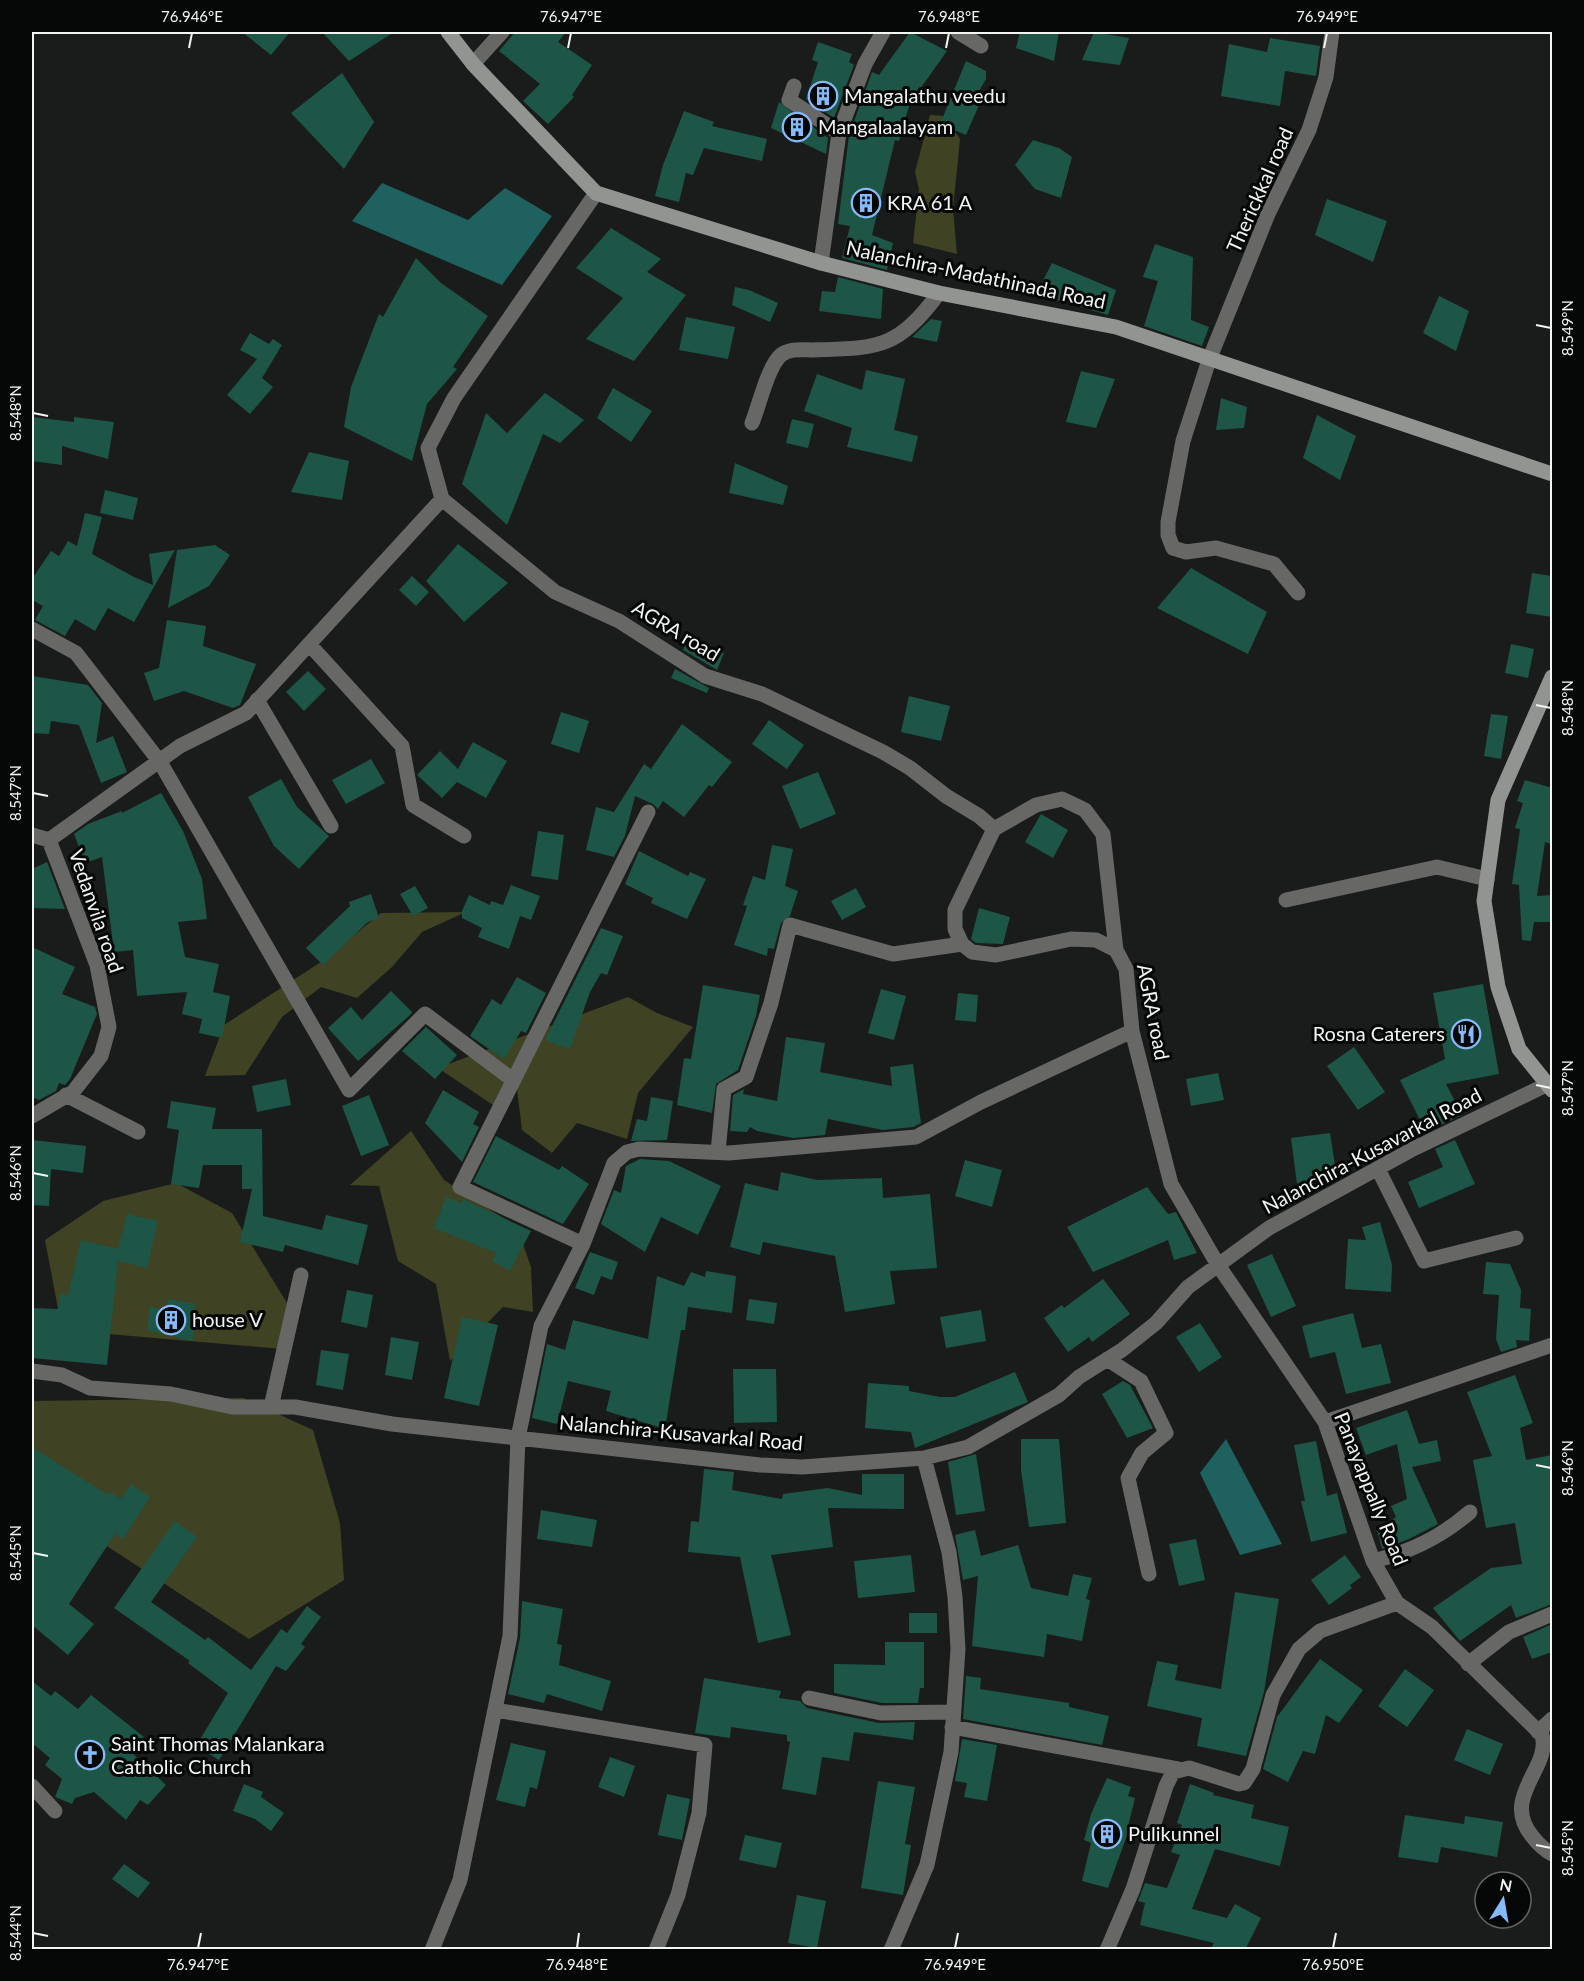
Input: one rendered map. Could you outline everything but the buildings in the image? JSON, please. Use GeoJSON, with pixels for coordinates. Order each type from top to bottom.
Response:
{"type":"FeatureCollection","features":[{"type":"Feature","properties":{"kind":"street","name":"Nalanchira-Madathinada Road"},"geometry":{"type":"LineString","coordinates":[[448,32],[473,64],[596,193],[821,263],[939,292],[1116,327],[1552,474]]}},
{"type":"Feature","properties":{"kind":"street"},"geometry":{"type":"LineString","coordinates":[[473,64],[502,32]]}},
{"type":"Feature","properties":{"kind":"street"},"geometry":{"type":"LineString","coordinates":[[821,263],[839,133],[865,64],[883,32]]}},
{"type":"Feature","properties":{"kind":"street"},"geometry":{"type":"LineString","coordinates":[[958,32],[981,46]]}},
{"type":"Feature","properties":{"kind":"street","name":"Therickkal road"},"geometry":{"type":"LineString","coordinates":[[1298,592],[1274,564],[1216,548],[1186,552],[1173,548],[1168,535],[1168,522],[1183,441],[1209,360],[1268,214],[1309,130],[1326,77],[1332,32]]}},
{"type":"Feature","properties":{"kind":"street"},"geometry":{"type":"LineString","coordinates":[[794,86],[789,100],[839,133]]}},
{"type":"Feature","properties":{"kind":"street"},"geometry":{"type":"LineString","coordinates":[[32,835],[49,840],[180,746],[246,713],[442,499],[428,448],[454,398],[596,193]]}},
{"type":"Feature","properties":{"kind":"street"},"geometry":{"type":"LineString","coordinates":[[752,423],[772,371],[782,354],[794,350],[866,347],[890,341],[905,333],[918,320],[939,292]]}},
{"type":"Feature","properties":{"kind":"street","name":"AGRA road"},"geometry":{"type":"LineString","coordinates":[[442,499],[555,591],[619,621],[705,676],[762,694],[883,752],[979,816],[994,830]]}},
{"type":"Feature","properties":{"kind":"street"},"geometry":{"type":"LineString","coordinates":[[32,629],[76,653],[160,762],[349,1090],[425,1014],[513,1080]]}},
{"type":"Feature","properties":{"kind":"street"},"geometry":{"type":"LineString","coordinates":[[309,644],[402,746],[413,805],[464,836]]}},
{"type":"Feature","properties":{"kind":"street"},"geometry":{"type":"LineString","coordinates":[[1550,1087],[1519,1049],[1498,987],[1484,901],[1498,800],[1552,677]]}},
{"type":"Feature","properties":{"kind":"street"},"geometry":{"type":"LineString","coordinates":[[258,700],[330,826]]}},
{"type":"Feature","properties":{"kind":"street"},"geometry":{"type":"LineString","coordinates":[[718,1152],[724,1089],[746,1077],[771,1003],[790,926],[893,954],[962,944],[955,930],[955,910],[994,830],[1036,806],[1062,799],[1085,810],[1103,834],[1116,950]]}},
{"type":"Feature","properties":{"kind":"street"},"geometry":{"type":"LineString","coordinates":[[583,1244],[460,1187],[648,813]]}},
{"type":"Feature","properties":{"kind":"street","name":"Vedanvila road"},"geometry":{"type":"LineString","coordinates":[[49,840],[97,964],[109,1027],[101,1056],[69,1093]]}},
{"type":"Feature","properties":{"kind":"street"},"geometry":{"type":"LineString","coordinates":[[1286,900],[1437,867],[1487,879]]}},
{"type":"Feature","properties":{"kind":"street","name":"AGRA road"},"geometry":{"type":"LineString","coordinates":[[962,944],[972,952],[996,955],[1071,939],[1096,940],[1116,950],[1126,969],[1132,1032],[1171,1184],[1218,1264]]}},
{"type":"Feature","properties":{"kind":"street"},"geometry":{"type":"LineString","coordinates":[[432,1950],[460,1880],[510,1636],[518,1438],[541,1326],[583,1244],[614,1163],[627,1152],[639,1149],[718,1152],[916,1137],[981,1102],[1132,1032]]}},
{"type":"Feature","properties":{"kind":"street","name":"Nalanchira-Kusavarkal Road"},"geometry":{"type":"LineString","coordinates":[[32,1371],[62,1375],[90,1388],[171,1394],[232,1407],[295,1407],[392,1424],[760,1465],[802,1467],[924,1458],[968,1447],[1059,1395],[1156,1323],[1188,1287],[1269,1228],[1413,1149],[1550,1087]]}},
{"type":"Feature","properties":{"kind":"street"},"geometry":{"type":"LineString","coordinates":[[32,1116],[69,1093],[138,1132]]}},
{"type":"Feature","properties":{"kind":"street"},"geometry":{"type":"LineString","coordinates":[[1378,1169],[1424,1261],[1516,1238]]}},
{"type":"Feature","properties":{"kind":"street","name":"Panayappally Road"},"geometry":{"type":"LineString","coordinates":[[1218,1264],[1325,1422],[1373,1561],[1397,1603],[1432,1627],[1538,1732]]}},
{"type":"Feature","properties":{"kind":"street"},"geometry":{"type":"LineString","coordinates":[[271,1407],[301,1275]]}},
{"type":"Feature","properties":{"kind":"street"},"geometry":{"type":"LineString","coordinates":[[1325,1422],[1552,1345]]}},
{"type":"Feature","properties":{"kind":"street"},"geometry":{"type":"LineString","coordinates":[[1107,1359],[1141,1382],[1166,1433],[1142,1453],[1128,1478],[1149,1575]]}},
{"type":"Feature","properties":{"kind":"street"},"geometry":{"type":"LineString","coordinates":[[891,1950],[927,1865],[946,1783],[958,1649],[949,1552],[924,1458]]}},
{"type":"Feature","properties":{"kind":"street"},"geometry":{"type":"LineString","coordinates":[[1373,1561],[1401,1555],[1446,1533],[1470,1512]]}},
{"type":"Feature","properties":{"kind":"street"},"geometry":{"type":"LineString","coordinates":[[809,1698],[881,1713],[953,1719],[1179,1769],[1197,1770],[1239,1784],[1244,1783],[1251,1774],[1273,1695],[1299,1649],[1320,1631],[1397,1603]]}},
{"type":"Feature","properties":{"kind":"street"},"geometry":{"type":"LineString","coordinates":[[1468,1664],[1509,1632],[1552,1614]]}},
{"type":"Feature","properties":{"kind":"street"},"geometry":{"type":"LineString","coordinates":[[495,1710],[705,1745],[699,1813],[678,1895],[656,1950]]}},
{"type":"Feature","properties":{"kind":"street"},"geometry":{"type":"LineString","coordinates":[[1552,1719],[1538,1732],[1544,1741],[1543,1748],[1522,1801],[1521,1813],[1527,1830],[1541,1848],[1552,1854]]}},
{"type":"Feature","properties":{"kind":"street"},"geometry":{"type":"LineString","coordinates":[[1107,1950],[1133,1889],[1166,1786],[1173,1772],[1179,1769]]}},
{"type":"Feature","properties":{"kind":"street"},"geometry":{"type":"LineString","coordinates":[[32,1786],[55,1811]]}},
{"type":"Feature","properties":{"kind":"green space"},"geometry":{"type":"Polygon","coordinates":[[[930,115],[944,116],[960,139],[953,209],[957,254],[913,243],[919,189],[915,172],[930,115]]]}},
{"type":"Feature","properties":{"kind":"green space"},"geometry":{"type":"Polygon","coordinates":[[[466,912],[422,932],[392,967],[357,998],[321,987],[282,1017],[245,1075],[205,1076],[224,1025],[324,960],[381,913],[466,912]]]}},
{"type":"Feature","properties":{"kind":"green space"},"geometry":{"type":"Polygon","coordinates":[[[628,997],[657,1013],[693,1027],[638,1093],[627,1139],[577,1123],[552,1153],[522,1130],[517,1089],[493,1105],[438,1068],[628,997]]]}},
{"type":"Feature","properties":{"kind":"green space"},"geometry":{"type":"Polygon","coordinates":[[[411,1131],[444,1180],[517,1227],[531,1267],[533,1312],[503,1307],[450,1361],[436,1284],[398,1261],[379,1186],[350,1185],[411,1131]]]}},
{"type":"Feature","properties":{"kind":"green space"},"geometry":{"type":"Polygon","coordinates":[[[176,1183],[232,1213],[287,1303],[282,1349],[62,1330],[45,1240],[103,1201],[176,1183]]]}},
{"type":"Feature","properties":{"kind":"green space"},"geometry":{"type":"Polygon","coordinates":[[[243,1398],[313,1430],[340,1523],[344,1580],[249,1639],[32,1497],[32,1401],[243,1398]]]}},
{"type":"Feature","properties":{"kind":"water"},"geometry":{"type":"Polygon","coordinates":[[[382,183],[468,220],[505,188],[552,216],[502,285],[352,221],[382,183]]]}},
{"type":"Feature","properties":{"kind":"water"},"geometry":{"type":"Polygon","coordinates":[[[1226,1439],[1282,1544],[1240,1555],[1200,1473],[1226,1439]]]}},
{"type":"Feature","properties":{"kind":"place","name":"Mangalathu veedu"},"geometry":{"type":"Point","coordinates":[823,96]}},
{"type":"Feature","properties":{"kind":"place","name":"Mangalaalayam"},"geometry":{"type":"Point","coordinates":[797,127]}},
{"type":"Feature","properties":{"kind":"place","name":"KRA 61 A"},"geometry":{"type":"Point","coordinates":[866,203]}},
{"type":"Feature","properties":{"kind":"place","name":"Rosna Caterers"},"geometry":{"type":"Point","coordinates":[1466,1034]}},
{"type":"Feature","properties":{"kind":"place","name":"house V"},"geometry":{"type":"Point","coordinates":[171,1320]}},
{"type":"Feature","properties":{"kind":"place","name":"Saint Thomas Malankara Catholic Church"},"geometry":{"type":"Point","coordinates":[90,1755]}},
{"type":"Feature","properties":{"kind":"place","name":"Pulikunnel"},"geometry":{"type":"Point","coordinates":[1107,1834]}}]}
